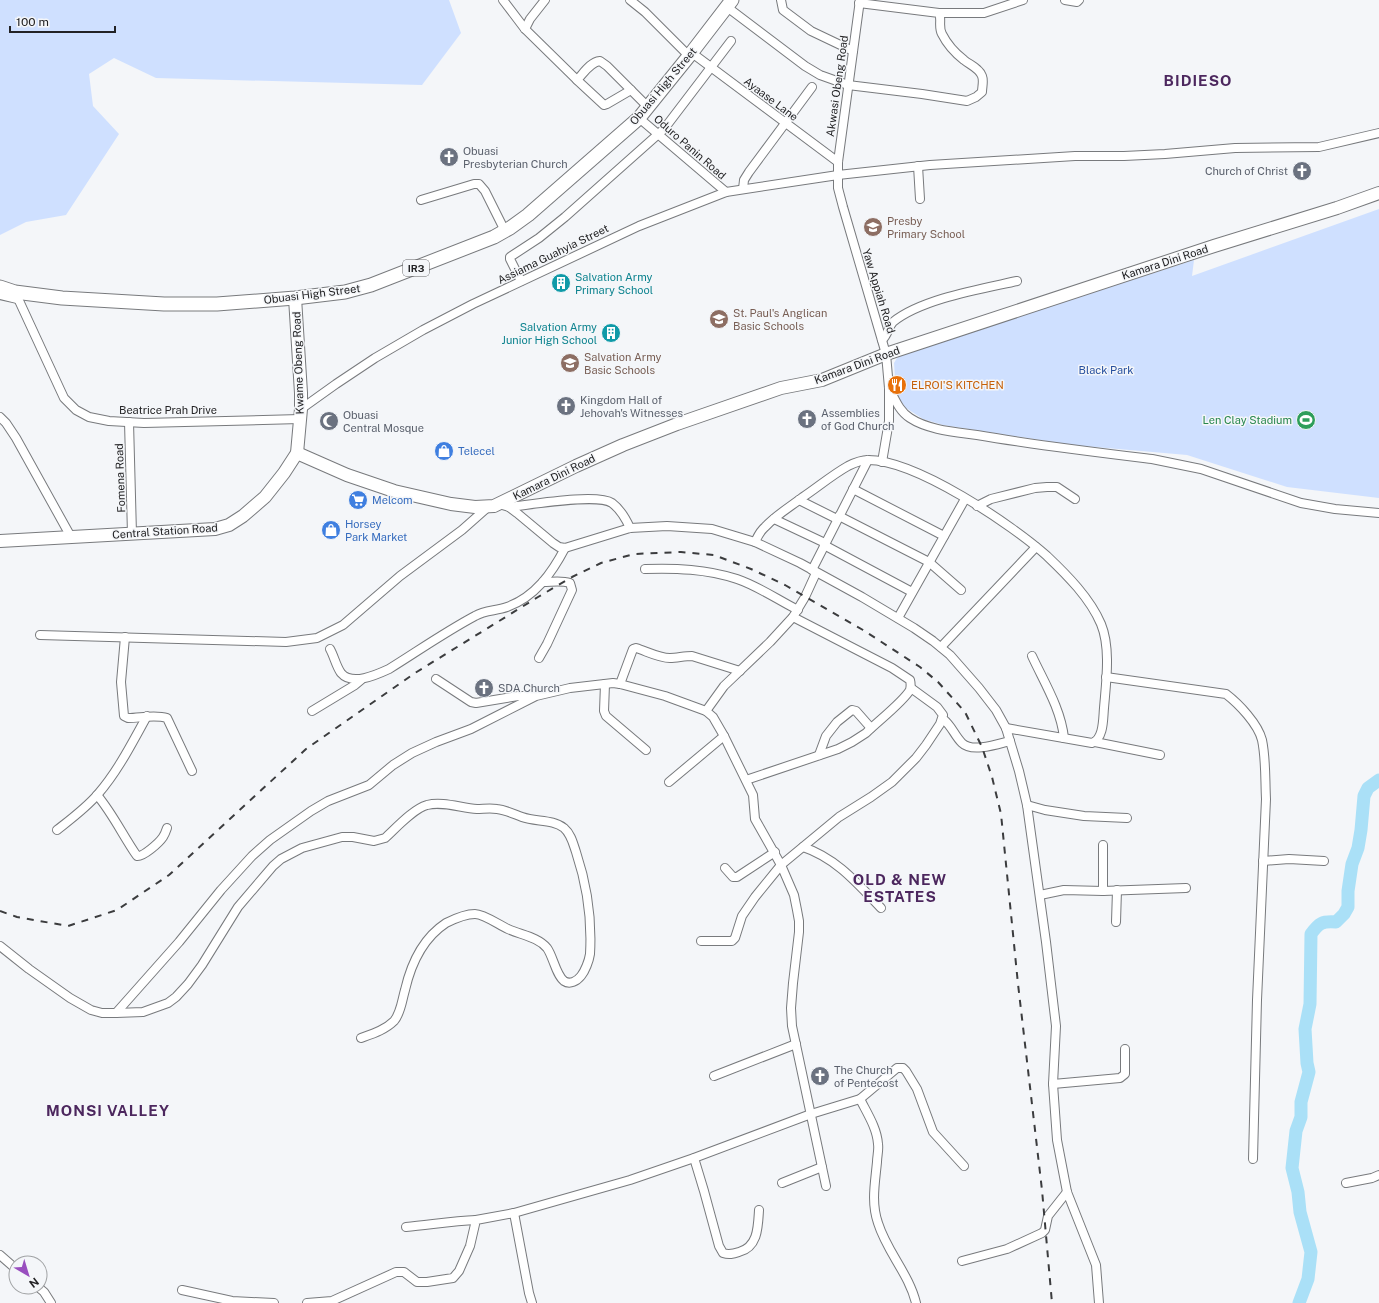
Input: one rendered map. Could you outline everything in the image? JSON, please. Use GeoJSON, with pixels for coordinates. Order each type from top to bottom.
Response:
{"type":"FeatureCollection","features":[{"type":"Feature","properties":{"kind":"main road","name":"Obuasi High Street"},"geometry":{"type":"LineString","coordinates":[[0,287],[16,296],[164,304],[218,304],[295,298],[345,292],[371,285],[494,237],[528,214],[639,118],[729,3]]}},
{"type":"Feature","properties":{"kind":"street"},"geometry":{"type":"LineString","coordinates":[[503,0],[525,29],[604,105],[631,90]]}},
{"type":"Feature","properties":{"kind":"street"},"geometry":{"type":"LineString","coordinates":[[525,29],[530,19],[545,0]]}},
{"type":"Feature","properties":{"kind":"street","name":"Ayaase Lane"},"geometry":{"type":"LineString","coordinates":[[630,0],[690,54],[711,67],[838,162]]}},
{"type":"Feature","properties":{"kind":"street"},"geometry":{"type":"LineString","coordinates":[[781,0],[783,10],[811,31],[853,50]]}},
{"type":"Feature","properties":{"kind":"street"},"geometry":{"type":"LineString","coordinates":[[860,1],[939,13],[984,13],[1024,0]]}},
{"type":"Feature","properties":{"kind":"street"},"geometry":{"type":"LineString","coordinates":[[1065,0],[1077,2],[1079,0]]}},
{"type":"Feature","properties":{"kind":"street","name":"Akwasi Obeng Road"},"geometry":{"type":"LineString","coordinates":[[838,175],[838,162],[860,1]]}},
{"type":"Feature","properties":{"kind":"street"},"geometry":{"type":"LineString","coordinates":[[729,3],[805,66],[820,75],[848,85],[967,101],[976,97],[982,92],[983,80],[981,74],[975,68],[963,60],[949,46],[941,32],[939,25],[939,13]]}},
{"type":"Feature","properties":{"kind":"street"},"geometry":{"type":"LineString","coordinates":[[521,281],[510,259],[510,256],[545,234],[659,135],[686,103],[699,82],[731,41]]}},
{"type":"Feature","properties":{"kind":"street"},"geometry":{"type":"LineString","coordinates":[[577,80],[588,68],[600,61],[605,64],[648,107]]}},
{"type":"Feature","properties":{"kind":"street"},"geometry":{"type":"LineString","coordinates":[[743,189],[744,180],[749,172],[812,87]]}},
{"type":"Feature","properties":{"kind":"street","name":"Oduro Panin Road"},"geometry":{"type":"LineString","coordinates":[[639,118],[726,192]]}},
{"type":"Feature","properties":{"kind":"street","name":"Assiama Guahyia Street"},"geometry":{"type":"LineString","coordinates":[[300,414],[354,371],[424,330],[521,281],[639,226],[726,192],[838,175],[918,166],[1068,156],[1152,155],[1235,148],[1319,147],[1379,133]]}},
{"type":"Feature","properties":{"kind":"street"},"geometry":{"type":"LineString","coordinates":[[918,166],[920,199]]}},
{"type":"Feature","properties":{"kind":"street","name":"Yaw Appiah Road"},"geometry":{"type":"LineString","coordinates":[[838,175],[838,188],[843,207],[886,354],[889,388],[889,420],[882,462]]}},
{"type":"Feature","properties":{"kind":"street"},"geometry":{"type":"LineString","coordinates":[[421,200],[474,184],[479,184],[485,191],[505,231]]}},
{"type":"Feature","properties":{"kind":"street","name":"Kamara Dini Road"},"geometry":{"type":"LineString","coordinates":[[499,506],[576,466],[643,437],[781,388],[822,380],[886,354],[1207,248],[1337,208],[1379,193]]}},
{"type":"Feature","properties":{"kind":"street"},"geometry":{"type":"LineString","coordinates":[[882,340],[886,337],[893,323],[921,306],[1018,281]]}},
{"type":"Feature","properties":{"kind":"street"},"geometry":{"type":"LineString","coordinates":[[0,295],[16,296]]}},
{"type":"Feature","properties":{"kind":"street","name":"Beatrice Prah Drive"},"geometry":{"type":"LineString","coordinates":[[16,296],[64,398],[76,410],[90,417],[109,421],[152,423],[300,414]]}},
{"type":"Feature","properties":{"kind":"street","name":"Kwame Obeng Road"},"geometry":{"type":"LineString","coordinates":[[295,298],[299,346],[300,414],[297,452]]}},
{"type":"Feature","properties":{"kind":"street"},"geometry":{"type":"LineString","coordinates":[[889,388],[904,413],[910,418],[926,425],[999,439],[1178,464],[1201,469],[1301,503],[1379,514]]}},
{"type":"Feature","properties":{"kind":"street"},"geometry":{"type":"LineString","coordinates":[[0,417],[6,422],[16,438],[71,537]]}},
{"type":"Feature","properties":{"kind":"street","name":"Fomena Road"},"geometry":{"type":"LineString","coordinates":[[129,422],[132,534]]}},
{"type":"Feature","properties":{"kind":"street"},"geometry":{"type":"LineString","coordinates":[[297,452],[347,475],[394,491],[451,504],[499,506],[593,499],[604,500],[612,503],[630,528]]}},
{"type":"Feature","properties":{"kind":"street","name":"Central Station Road"},"geometry":{"type":"LineString","coordinates":[[0,541],[215,529],[229,525],[243,516],[265,497],[284,473],[297,452]]}},
{"type":"Feature","properties":{"kind":"street"},"geometry":{"type":"LineString","coordinates":[[706,711],[720,690],[770,642],[795,614],[824,544],[868,460]]}},
{"type":"Feature","properties":{"kind":"street"},"geometry":{"type":"LineString","coordinates":[[755,542],[761,530],[774,519],[848,465],[858,461],[868,460],[882,462],[915,472],[977,506],[1036,547],[1072,582],[1095,612],[1101,624],[1105,638],[1106,677],[1101,731],[1095,742]]}},
{"type":"Feature","properties":{"kind":"street"},"geometry":{"type":"LineString","coordinates":[[977,506],[991,499],[1035,488],[1047,487],[1057,487],[1075,499]]}},
{"type":"Feature","properties":{"kind":"street"},"geometry":{"type":"LineString","coordinates":[[853,489],[944,536]]}},
{"type":"Feature","properties":{"kind":"street"},"geometry":{"type":"LineString","coordinates":[[898,618],[965,499]]}},
{"type":"Feature","properties":{"kind":"street"},"geometry":{"type":"LineString","coordinates":[[799,500],[838,517],[929,562],[962,590]]}},
{"type":"Feature","properties":{"kind":"street"},"geometry":{"type":"LineString","coordinates":[[499,506],[559,547],[566,548],[630,528],[667,526],[712,529],[755,542],[814,571],[898,618],[941,647],[960,666],[996,710],[1006,728],[1019,771],[1027,806],[1040,895],[1056,1026],[1053,1084],[1057,1140],[1067,1192],[1096,1265],[1099,1303]]}},
{"type":"Feature","properties":{"kind":"street"},"geometry":{"type":"LineString","coordinates":[[40,635],[286,642],[317,638],[343,625],[400,576],[462,530],[499,506]]}},
{"type":"Feature","properties":{"kind":"street"},"geometry":{"type":"LineString","coordinates":[[774,519],[824,544],[912,592]]}},
{"type":"Feature","properties":{"kind":"street"},"geometry":{"type":"LineString","coordinates":[[941,647],[1036,547]]}},
{"type":"Feature","properties":{"kind":"street"},"geometry":{"type":"LineString","coordinates":[[312,711],[361,680],[389,670],[456,626],[482,612],[506,607],[515,603],[543,582],[553,570],[566,548]]}},
{"type":"Feature","properties":{"kind":"street"},"geometry":{"type":"LineString","coordinates":[[644,569],[690,569],[745,582],[795,614],[892,668],[910,680],[911,688],[905,696],[863,736],[819,755],[746,780]]}},
{"type":"Feature","properties":{"kind":"street"},"geometry":{"type":"LineString","coordinates":[[538,658],[547,644],[572,590],[570,583],[567,582],[543,582]]}},
{"type":"Feature","properties":{"kind":"street"},"geometry":{"type":"LineString","coordinates":[[125,637],[121,682],[124,716],[128,718],[147,716],[160,716],[167,718],[192,771]]}},
{"type":"Feature","properties":{"kind":"street"},"geometry":{"type":"LineString","coordinates":[[620,684],[633,649],[636,648],[669,658],[692,656],[740,671]]}},
{"type":"Feature","properties":{"kind":"street"},"geometry":{"type":"LineString","coordinates":[[330,649],[342,674],[350,678],[361,680]]}},
{"type":"Feature","properties":{"kind":"street"},"geometry":{"type":"LineString","coordinates":[[1032,656],[1055,705],[1064,738]]}},
{"type":"Feature","properties":{"kind":"street"},"geometry":{"type":"LineString","coordinates":[[1106,677],[1226,694],[1236,701],[1255,726],[1262,739],[1266,799],[1257,1000],[1253,1159]]}},
{"type":"Feature","properties":{"kind":"street"},"geometry":{"type":"LineString","coordinates":[[436,679],[471,702],[476,703],[536,696],[570,688],[620,684],[665,696],[706,711],[713,717],[746,780],[754,800],[755,819],[775,852],[794,895],[799,921],[791,1008],[792,1026],[826,1186]]}},
{"type":"Feature","properties":{"kind":"street"},"geometry":{"type":"LineString","coordinates":[[605,684],[604,711],[606,716],[646,750]]}},
{"type":"Feature","properties":{"kind":"street"},"geometry":{"type":"LineString","coordinates":[[911,688],[937,707],[943,715],[943,719],[950,724],[959,740],[966,747],[982,747],[1010,741]]}},
{"type":"Feature","properties":{"kind":"street"},"geometry":{"type":"LineString","coordinates":[[116,1013],[179,942],[221,890],[252,856],[270,840],[322,804],[369,785],[393,765],[412,753],[476,727],[536,696]]}},
{"type":"Feature","properties":{"kind":"street"},"geometry":{"type":"LineString","coordinates":[[819,755],[826,736],[837,722],[852,710],[856,711],[871,728]]}},
{"type":"Feature","properties":{"kind":"street"},"geometry":{"type":"LineString","coordinates":[[56,830],[76,815],[97,795],[130,747],[147,716]]}},
{"type":"Feature","properties":{"kind":"street"},"geometry":{"type":"LineString","coordinates":[[701,941],[732,941],[735,938],[742,916],[755,897],[781,865],[839,817],[892,782],[916,758],[943,719]]}},
{"type":"Feature","properties":{"kind":"street"},"geometry":{"type":"LineString","coordinates":[[1006,728],[1084,742],[1095,742],[1160,755]]}},
{"type":"Feature","properties":{"kind":"street"},"geometry":{"type":"LineString","coordinates":[[669,782],[724,736]]}},
{"type":"Feature","properties":{"kind":"street"},"geometry":{"type":"LineString","coordinates":[[97,795],[137,856],[142,856],[160,840],[167,828]]}},
{"type":"Feature","properties":{"kind":"street"},"geometry":{"type":"LineString","coordinates":[[0,946],[29,969],[91,1010],[96,1012],[116,1013],[143,1012],[168,1003],[188,984],[202,965],[238,907],[268,871],[281,859],[302,848],[342,837],[379,840],[385,838],[418,809],[439,804],[476,809],[498,809],[523,818],[557,824],[568,832],[572,839],[581,866],[588,898],[590,956],[581,976],[575,982],[563,981],[548,949],[542,943],[510,930],[480,915],[469,915],[455,919],[439,928],[425,942],[407,978],[399,1012],[395,1020],[388,1026],[361,1038]]}},
{"type":"Feature","properties":{"kind":"street"},"geometry":{"type":"LineString","coordinates":[[1027,806],[1084,816],[1127,818]]}},
{"type":"Feature","properties":{"kind":"street"},"geometry":{"type":"LineString","coordinates":[[1103,845],[1103,891]]}},
{"type":"Feature","properties":{"kind":"street"},"geometry":{"type":"LineString","coordinates":[[803,847],[818,853],[836,864],[881,908]]}},
{"type":"Feature","properties":{"kind":"street"},"geometry":{"type":"LineString","coordinates":[[725,868],[733,877],[737,877],[775,852]]}},
{"type":"Feature","properties":{"kind":"street"},"geometry":{"type":"LineString","coordinates":[[1263,861],[1289,859],[1324,861]]}},
{"type":"Feature","properties":{"kind":"street"},"geometry":{"type":"LineString","coordinates":[[1040,895],[1064,890],[1103,891],[1186,888]]}},
{"type":"Feature","properties":{"kind":"street"},"geometry":{"type":"LineString","coordinates":[[1116,922],[1118,890]]}},
{"type":"Feature","properties":{"kind":"street"},"geometry":{"type":"LineString","coordinates":[[714,1076],[796,1044]]}},
{"type":"Feature","properties":{"kind":"street"},"geometry":{"type":"LineString","coordinates":[[1053,1084],[1120,1078],[1125,1074],[1126,1049]]}},
{"type":"Feature","properties":{"kind":"street"},"geometry":{"type":"LineString","coordinates":[[406,1227],[476,1220],[514,1213],[630,1180],[791,1123],[811,1114],[860,1099],[897,1068],[903,1068],[906,1071],[917,1089],[933,1132],[964,1166]]}},
{"type":"Feature","properties":{"kind":"street"},"geometry":{"type":"LineString","coordinates":[[860,1099],[876,1130],[878,1144],[874,1208],[878,1223],[894,1258],[908,1280],[916,1303]]}},
{"type":"Feature","properties":{"kind":"street"},"geometry":{"type":"LineString","coordinates":[[694,1158],[719,1246],[723,1253],[730,1255],[744,1251],[750,1247],[758,1230],[759,1210]]}},
{"type":"Feature","properties":{"kind":"street"},"geometry":{"type":"LineString","coordinates":[[782,1183],[822,1167]]}},
{"type":"Feature","properties":{"kind":"street"},"geometry":{"type":"LineString","coordinates":[[1346,1183],[1372,1178],[1379,1175]]}},
{"type":"Feature","properties":{"kind":"street"},"geometry":{"type":"LineString","coordinates":[[962,1261],[1007,1249],[1042,1233],[1045,1230],[1048,1216],[1067,1192]]}},
{"type":"Feature","properties":{"kind":"street"},"geometry":{"type":"LineString","coordinates":[[514,1213],[532,1303]]}},
{"type":"Feature","properties":{"kind":"street"},"geometry":{"type":"LineString","coordinates":[[307,1303],[332,1301],[396,1272],[404,1272],[417,1282],[453,1278],[460,1271],[470,1246],[476,1220]]}},
{"type":"Feature","properties":{"kind":"street"},"geometry":{"type":"LineString","coordinates":[[0,1255],[8,1262]]}},
{"type":"Feature","properties":{"kind":"street"},"geometry":{"type":"LineString","coordinates":[[182,1290],[232,1301],[274,1303]]}},
{"type":"Feature","properties":{"kind":"green space"},"geometry":{"type":"Polygon","coordinates":[[[0,0],[449,0],[461,33],[422,85],[156,78],[114,58],[89,74],[93,106],[119,134],[66,215],[26,222],[0,235],[0,0]]]}},
{"type":"Feature","properties":{"kind":"green space","name":"Black Park"},"geometry":{"type":"Polygon","coordinates":[[[1379,209],[1379,498],[1287,487],[1187,455],[1072,445],[943,425],[923,419],[906,408],[896,394],[894,363],[897,358],[906,353],[1194,260],[1192,276],[1379,209]]]}},
{"type":"Feature","properties":{"kind":"waterway"},"geometry":{"type":"LineString","coordinates":[[1299,1303],[1308,1279],[1311,1252],[1300,1212],[1298,1192],[1292,1168],[1296,1131],[1301,1117],[1301,1102],[1309,1072],[1305,1029],[1310,1004],[1311,934],[1316,927],[1321,924],[1336,922],[1344,914],[1348,907],[1348,891],[1352,864],[1358,848],[1364,796],[1368,788],[1379,780]]}},
{"type":"Feature","properties":{"kind":"railway"},"geometry":{"type":"LineString","coordinates":[[0,911],[17,917],[68,926],[117,910],[169,875],[306,749],[415,673],[538,597],[572,577],[601,563],[634,554],[681,552],[714,555],[751,569],[785,585],[863,630],[920,667],[938,682],[965,712],[982,747],[992,777],[1001,814],[1018,984],[1042,1190],[1052,1303]]}},
{"type":"Feature","properties":{"kind":"place","name":"Obuasi Presbyterian Church"},"geometry":{"type":"Point","coordinates":[449,157]}},
{"type":"Feature","properties":{"kind":"place","name":"Church of Christ"},"geometry":{"type":"Point","coordinates":[1302,171]}},
{"type":"Feature","properties":{"kind":"place","name":"Presby Primary School"},"geometry":{"type":"Point","coordinates":[873,227]}},
{"type":"Feature","properties":{"kind":"place","name":"Salvation Army Primary School"},"geometry":{"type":"Point","coordinates":[561,283]}},
{"type":"Feature","properties":{"kind":"place","name":"St. Paul's Anglican Basic Schools"},"geometry":{"type":"Point","coordinates":[719,319]}},
{"type":"Feature","properties":{"kind":"place","name":"Salvation Army Junior High School"},"geometry":{"type":"Point","coordinates":[611,333]}},
{"type":"Feature","properties":{"kind":"place","name":"Salvation Army Basic Schools"},"geometry":{"type":"Point","coordinates":[570,363]}},
{"type":"Feature","properties":{"kind":"place","name":"ELROI'S KITCHEN"},"geometry":{"type":"Point","coordinates":[897,385]}},
{"type":"Feature","properties":{"kind":"place","name":"Kingdom Hall of Jehovah's Witnesses"},"geometry":{"type":"Point","coordinates":[566,406]}},
{"type":"Feature","properties":{"kind":"place","name":"Assemblies of God Church"},"geometry":{"type":"Point","coordinates":[807,419]}},
{"type":"Feature","properties":{"kind":"place","name":"Len Clay Stadium"},"geometry":{"type":"Point","coordinates":[1306,420]}},
{"type":"Feature","properties":{"kind":"place","name":"Obuasi Central Mosque"},"geometry":{"type":"Point","coordinates":[329,421]}},
{"type":"Feature","properties":{"kind":"place","name":"Telecel"},"geometry":{"type":"Point","coordinates":[444,451]}},
{"type":"Feature","properties":{"kind":"place","name":"Melcom"},"geometry":{"type":"Point","coordinates":[358,500]}},
{"type":"Feature","properties":{"kind":"place","name":"Horsey Park Market"},"geometry":{"type":"Point","coordinates":[331,530]}},
{"type":"Feature","properties":{"kind":"place","name":"SDA Church"},"geometry":{"type":"Point","coordinates":[484,688]}},
{"type":"Feature","properties":{"kind":"place","name":"The Church of Pentecost"},"geometry":{"type":"Point","coordinates":[820,1076]}},
{"type":"Feature","properties":{"kind":"district","name":"BIDIESO"},"geometry":{"type":"Point","coordinates":[1198,80]}},
{"type":"Feature","properties":{"kind":"district","name":"OLD & NEW ESTATES"},"geometry":{"type":"Point","coordinates":[900,888]}},
{"type":"Feature","properties":{"kind":"district","name":"MONSI VALLEY"},"geometry":{"type":"Point","coordinates":[108,1110]}}]}
